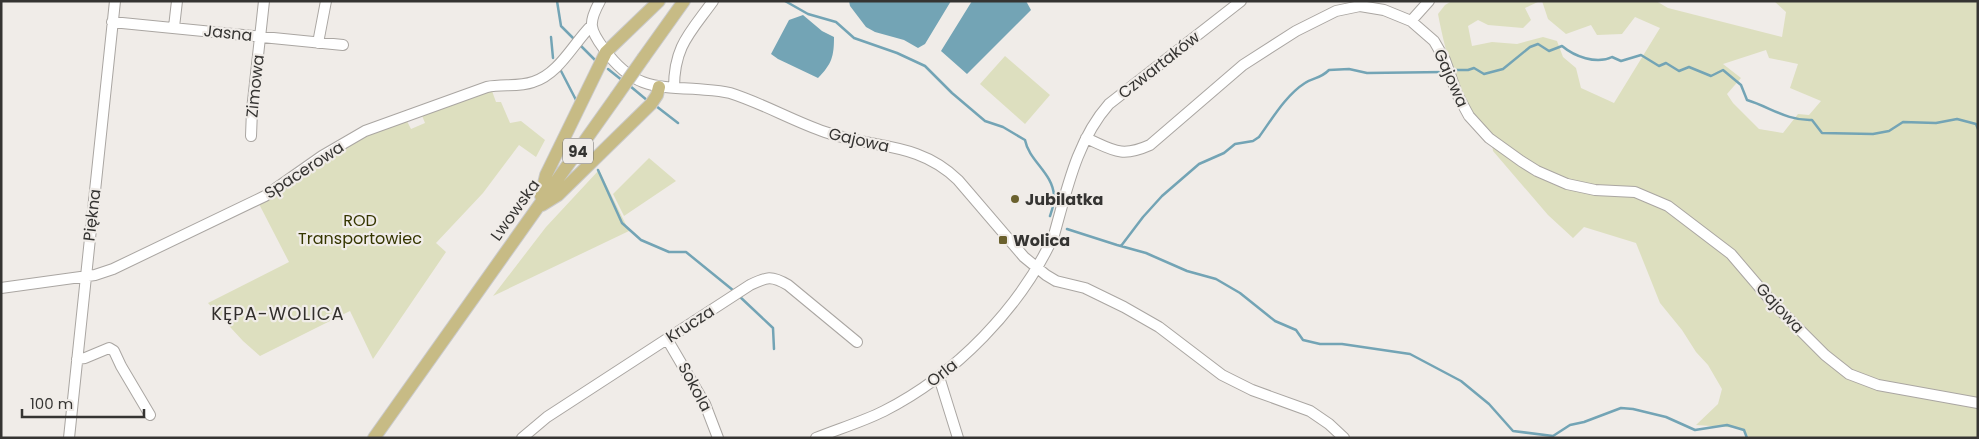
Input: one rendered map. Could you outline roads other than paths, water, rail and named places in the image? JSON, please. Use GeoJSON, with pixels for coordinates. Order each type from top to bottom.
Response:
{"type":"FeatureCollection","features":[{"type":"Feature","properties":{"kind":"main road"},"geometry":{"type":"LineString","coordinates":[[537,207],[546,175],[606,52],[659,1]]}},
{"type":"Feature","properties":{"kind":"main road","name":"Lwowska"},"geometry":{"type":"LineString","coordinates":[[374,438],[684,1]]}},
{"type":"Feature","properties":{"kind":"main road"},"geometry":{"type":"LineString","coordinates":[[537,207],[558,195],[651,104],[657,95],[659,87]]}},
{"type":"Feature","properties":{"kind":"street","name":"Piękna"},"geometry":{"type":"LineString","coordinates":[[69,434],[114,1]]}},
{"type":"Feature","properties":{"kind":"street"},"geometry":{"type":"LineString","coordinates":[[174,27],[177,1]]}},
{"type":"Feature","properties":{"kind":"street","name":"Zimowa"},"geometry":{"type":"LineString","coordinates":[[251,136],[264,1]]}},
{"type":"Feature","properties":{"kind":"street"},"geometry":{"type":"LineString","coordinates":[[318,43],[326,1]]}},
{"type":"Feature","properties":{"kind":"street"},"geometry":{"type":"LineString","coordinates":[[600,1],[591,26],[596,39],[606,52]]}},
{"type":"Feature","properties":{"kind":"street"},"geometry":{"type":"LineString","coordinates":[[674,88],[675,63],[678,53],[713,1]]}},
{"type":"Feature","properties":{"kind":"street","name":"Czwartaków"},"geometry":{"type":"LineString","coordinates":[[1086,138],[1094,124],[1110,104],[1241,1]]}},
{"type":"Feature","properties":{"kind":"street"},"geometry":{"type":"LineString","coordinates":[[1411,21],[1429,1]]}},
{"type":"Feature","properties":{"kind":"street","name":"Gajowa"},"geometry":{"type":"LineString","coordinates":[[1086,138],[1116,151],[1134,152],[1150,145],[1242,65],[1296,31],[1336,11],[1360,6],[1384,10],[1411,21],[1434,41],[1449,69],[1457,94],[1478,128],[1495,143],[1529,166],[1558,181],[1585,188],[1635,192],[1668,206],[1731,254],[1772,302],[1825,355],[1842,370],[1859,379],[1878,385],[1978,403]]}},
{"type":"Feature","properties":{"kind":"street","name":"Jasna"},"geometry":{"type":"LineString","coordinates":[[112,22],[343,45]]}},
{"type":"Feature","properties":{"kind":"street","name":"Spacerowa"},"geometry":{"type":"LineString","coordinates":[[1,288],[104,273],[112,270],[258,200],[280,187],[322,156],[373,128],[487,87],[505,84],[526,84],[541,79],[559,63],[580,36],[591,26]]}},
{"type":"Feature","properties":{"kind":"street","name":"Gajowa"},"geometry":{"type":"LineString","coordinates":[[606,52],[625,72],[642,83],[659,87],[717,90],[729,93],[829,133],[925,156],[948,170],[958,180],[1024,257],[1036,268],[1056,281],[1085,288],[1124,306],[1159,327],[1222,375],[1234,382],[1304,408],[1321,418],[1344,438]]}},
{"type":"Feature","properties":{"kind":"street"},"geometry":{"type":"LineString","coordinates":[[1036,268],[1048,248],[1086,138]]}},
{"type":"Feature","properties":{"kind":"street","name":"Orla"},"geometry":{"type":"LineString","coordinates":[[816,438],[883,411],[939,377],[965,355],[993,326],[1036,268]]}},
{"type":"Feature","properties":{"kind":"street","name":"Krucza"},"geometry":{"type":"LineString","coordinates":[[522,438],[547,417],[732,297],[765,278],[777,279],[858,342]]}},
{"type":"Feature","properties":{"kind":"street","name":"Sokola"},"geometry":{"type":"LineString","coordinates":[[667,339],[705,404],[718,438]]}},
{"type":"Feature","properties":{"kind":"street"},"geometry":{"type":"LineString","coordinates":[[77,359],[85,358],[109,348],[114,351],[120,366],[150,416]]}},
{"type":"Feature","properties":{"kind":"street"},"geometry":{"type":"LineString","coordinates":[[939,377],[958,438]]}},
{"type":"Feature","properties":{"kind":"water"},"geometry":{"type":"Polygon","coordinates":[[[849,1],[951,1],[925,44],[918,48],[904,40],[875,32],[866,27],[850,6],[849,1]]]}},
{"type":"Feature","properties":{"kind":"water"},"geometry":{"type":"Polygon","coordinates":[[[972,1],[1026,1],[1031,10],[967,74],[941,51],[972,1]]]}},
{"type":"Feature","properties":{"kind":"water"},"geometry":{"type":"Polygon","coordinates":[[[803,15],[822,31],[834,37],[831,59],[818,78],[771,54],[789,20],[803,15]]]}},
{"type":"Feature","properties":{"kind":"waterway"},"geometry":{"type":"LineString","coordinates":[[557,1],[561,26],[573,38]]}},
{"type":"Feature","properties":{"kind":"waterway"},"geometry":{"type":"LineString","coordinates":[[785,1],[808,14],[836,22],[854,38],[897,53],[925,66],[952,93],[985,121],[1003,127],[1025,140],[1031,154],[1050,180],[1053,188],[1054,201],[1050,216]]}},
{"type":"Feature","properties":{"kind":"waterway"},"geometry":{"type":"LineString","coordinates":[[551,37],[553,58]]}},
{"type":"Feature","properties":{"kind":"waterway"},"geometry":{"type":"LineString","coordinates":[[1453,70],[1474,68],[1484,74],[1503,69],[1530,47],[1538,44],[1549,51],[1562,46],[1579,56],[1592,60],[1612,57],[1621,61],[1641,55],[1659,66],[1666,63],[1679,71],[1689,67],[1711,76],[1723,70],[1741,85],[1747,100],[1787,116],[1812,120],[1822,133],[1873,134],[1889,131],[1903,122],[1936,123],[1957,119],[1976,124],[1978,129]]}},
{"type":"Feature","properties":{"kind":"waterway"},"geometry":{"type":"LineString","coordinates":[[580,45],[595,60]]}},
{"type":"Feature","properties":{"kind":"waterway"},"geometry":{"type":"LineString","coordinates":[[560,69],[576,100]]}},
{"type":"Feature","properties":{"kind":"waterway"},"geometry":{"type":"LineString","coordinates":[[608,69],[623,81]]}},
{"type":"Feature","properties":{"kind":"waterway"},"geometry":{"type":"LineString","coordinates":[[1121,246],[1162,196],[1199,164],[1224,153],[1235,144],[1253,141],[1259,137],[1292,94],[1308,81],[1323,75],[1329,70],[1349,69],[1367,73],[1445,72]]}},
{"type":"Feature","properties":{"kind":"waterway"},"geometry":{"type":"LineString","coordinates":[[630,86],[648,101]]}},
{"type":"Feature","properties":{"kind":"waterway"},"geometry":{"type":"LineString","coordinates":[[656,106],[678,123]]}},
{"type":"Feature","properties":{"kind":"waterway"},"geometry":{"type":"LineString","coordinates":[[598,170],[622,223],[641,240],[669,252],[686,252],[734,291]]}},
{"type":"Feature","properties":{"kind":"waterway"},"geometry":{"type":"LineString","coordinates":[[1067,229],[1146,253],[1187,271],[1216,279],[1240,293],[1275,321],[1296,330],[1303,340],[1320,344],[1342,344],[1410,354],[1461,381],[1489,404],[1513,431],[1553,436],[1570,425],[1584,422],[1621,408],[1666,417],[1695,430],[1727,425],[1744,430],[1747,438]]}},
{"type":"Feature","properties":{"kind":"waterway"},"geometry":{"type":"LineString","coordinates":[[738,295],[773,328],[774,349]]}},
{"type":"Feature","properties":{"kind":"place","name":"Jubilatka"},"geometry":{"type":"Point","coordinates":[1015,199]}},
{"type":"Feature","properties":{"kind":"place","name":"Wolica"},"geometry":{"type":"Point","coordinates":[1003,240]}},
{"type":"Feature","properties":{"kind":"district","name":"KĘPA-WOLICA"},"geometry":{"type":"Point","coordinates":[278,313]}},
{"type":"Feature","properties":{"kind":"park label","name":"ROD Transportowiec"},"geometry":{"type":"Point","coordinates":[360,229]}}]}
